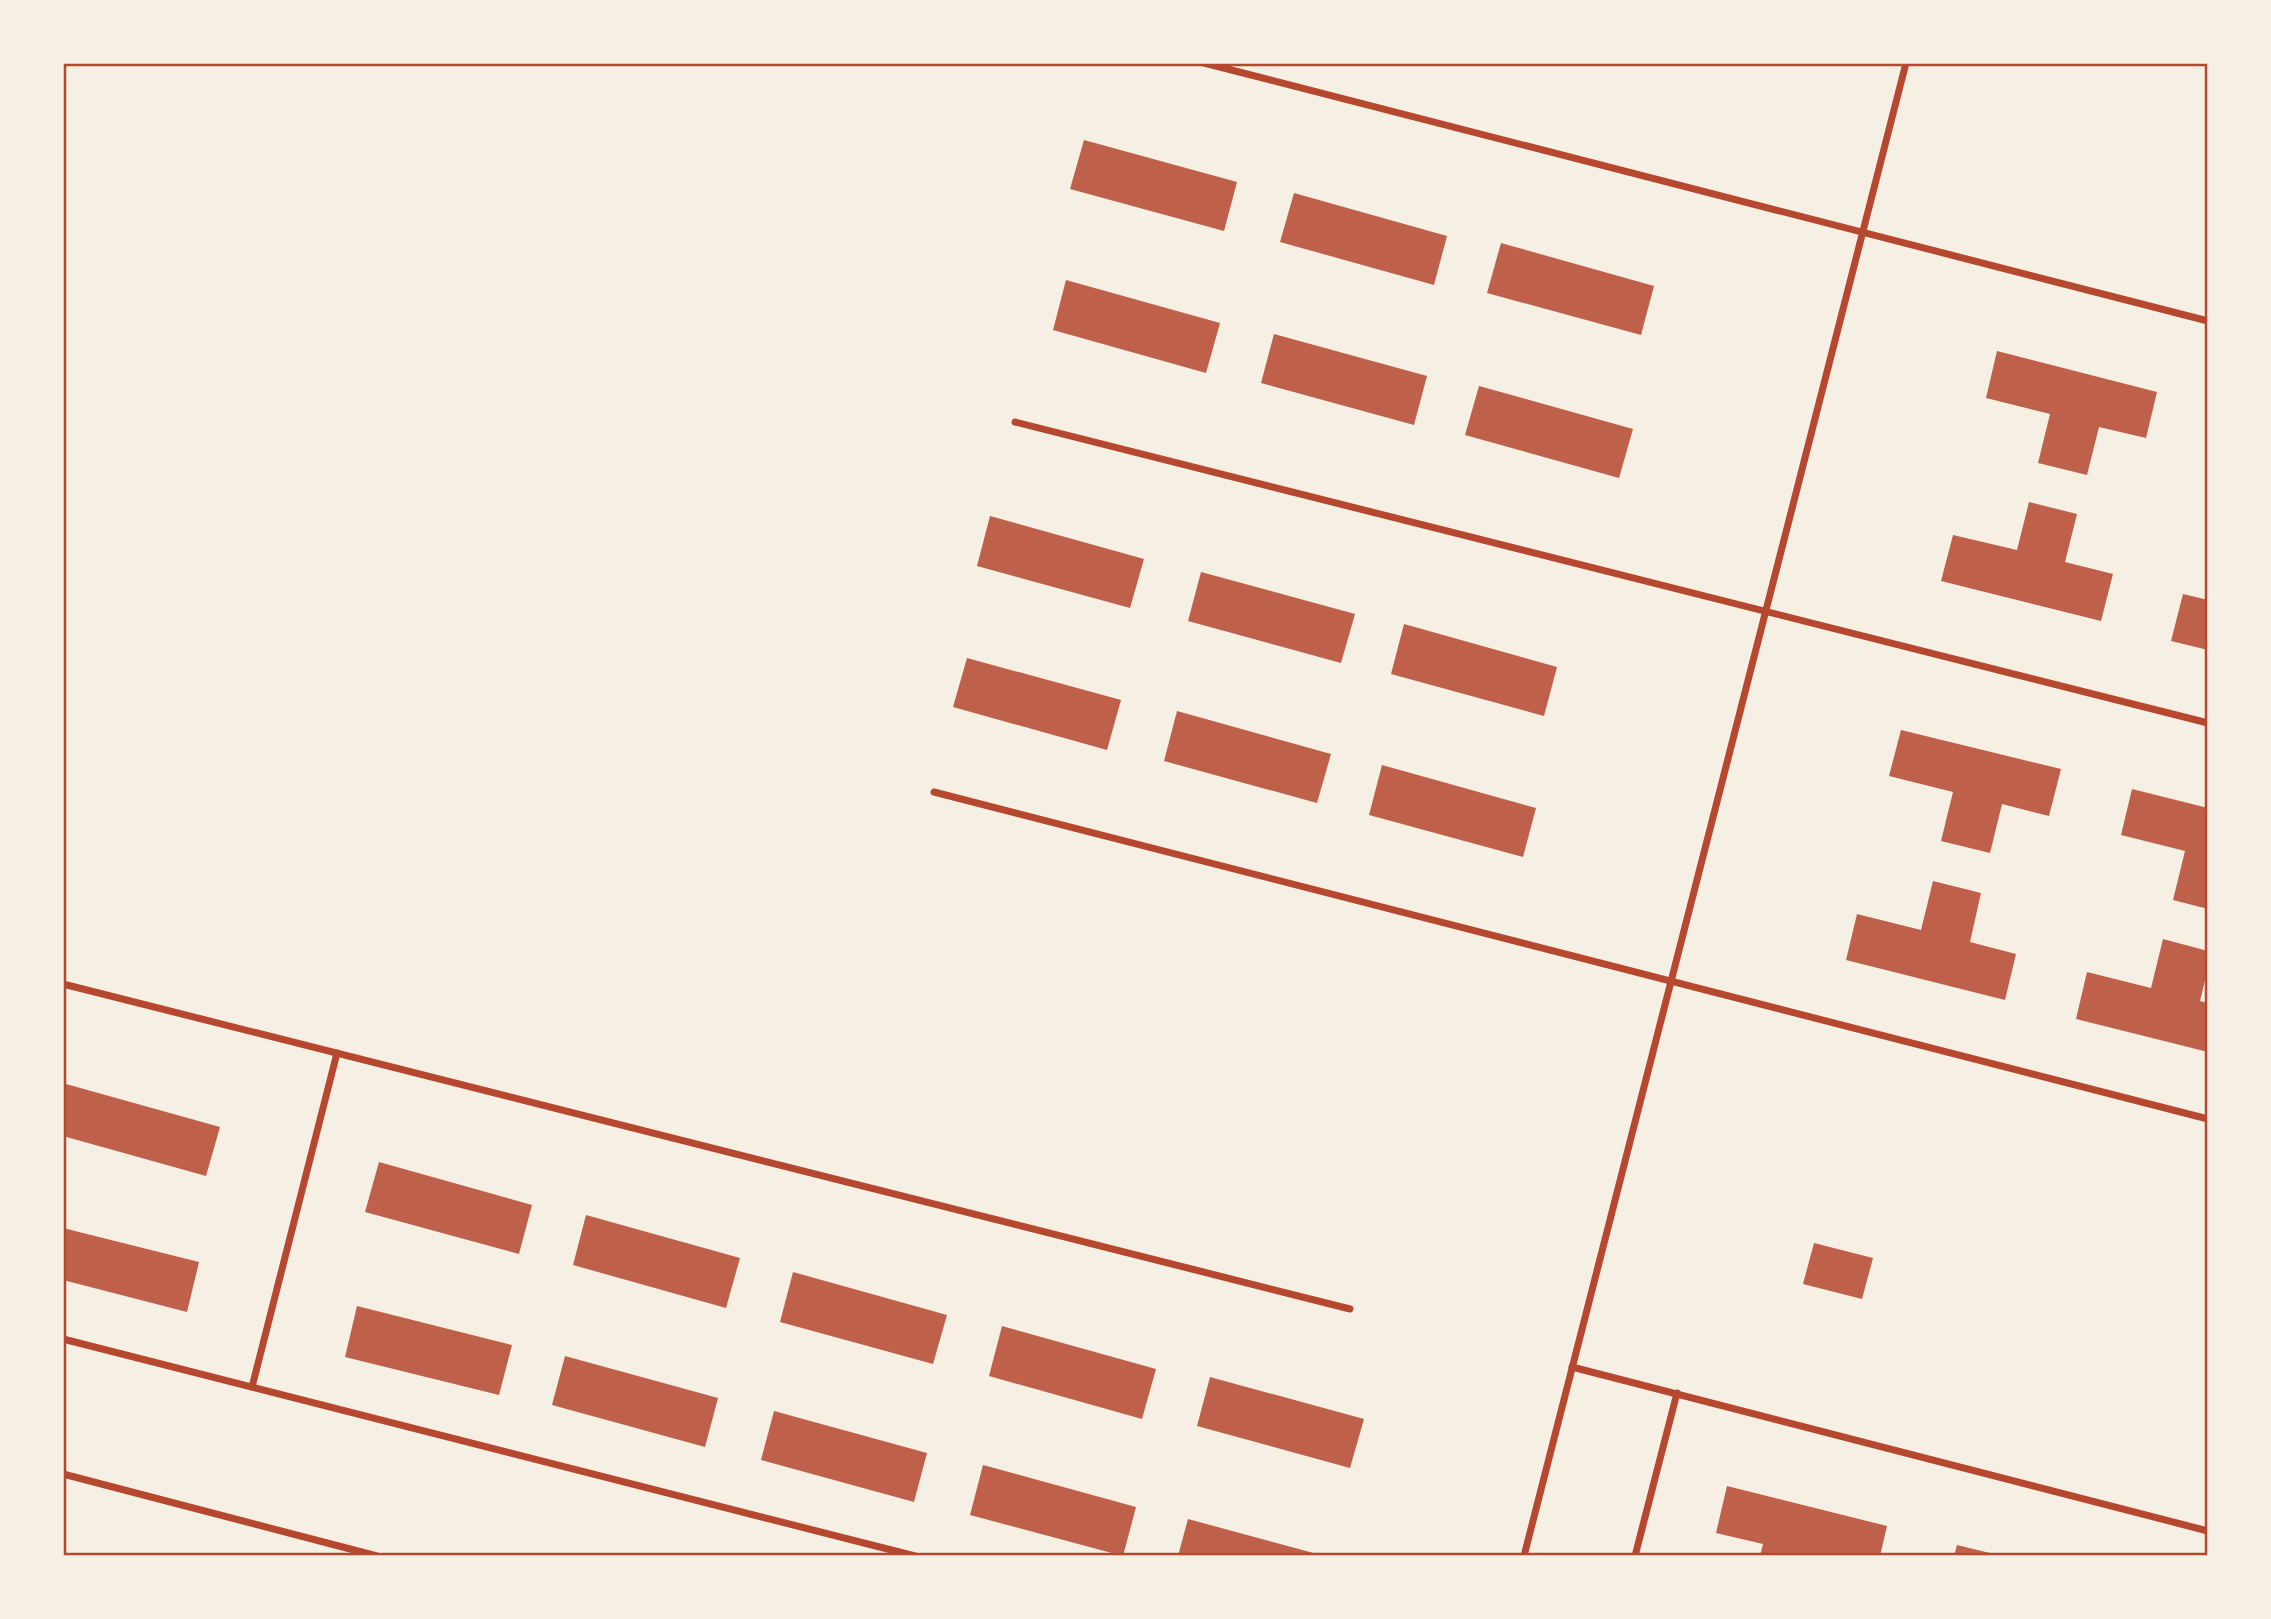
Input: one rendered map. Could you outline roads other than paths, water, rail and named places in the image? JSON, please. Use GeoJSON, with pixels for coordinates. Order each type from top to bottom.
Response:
{"type":"FeatureCollection","features":[{"type":"Feature","properties":{"kind":"street"},"geometry":{"type":"LineString","coordinates":[[1204,63],[2208,321]]}},
{"type":"Feature","properties":{"kind":"street"},"geometry":{"type":"LineString","coordinates":[[1524,1556],[1906,63]]}},
{"type":"Feature","properties":{"kind":"street"},"geometry":{"type":"LineString","coordinates":[[1015,422],[2208,723]]}},
{"type":"Feature","properties":{"kind":"street"},"geometry":{"type":"LineString","coordinates":[[934,792],[2208,1119]]}},
{"type":"Feature","properties":{"kind":"street"},"geometry":{"type":"LineString","coordinates":[[63,984],[1350,1309]]}},
{"type":"Feature","properties":{"kind":"street"},"geometry":{"type":"LineString","coordinates":[[252,1387],[337,1053]]}},
{"type":"Feature","properties":{"kind":"street"},"geometry":{"type":"LineString","coordinates":[[63,1339],[915,1556]]}},
{"type":"Feature","properties":{"kind":"street"},"geometry":{"type":"LineString","coordinates":[[1572,1367],[2208,1531]]}},
{"type":"Feature","properties":{"kind":"street"},"geometry":{"type":"LineString","coordinates":[[1635,1556],[1678,1393]]}},
{"type":"Feature","properties":{"kind":"street"},"geometry":{"type":"LineString","coordinates":[[63,1474],[377,1556]]}}]}
